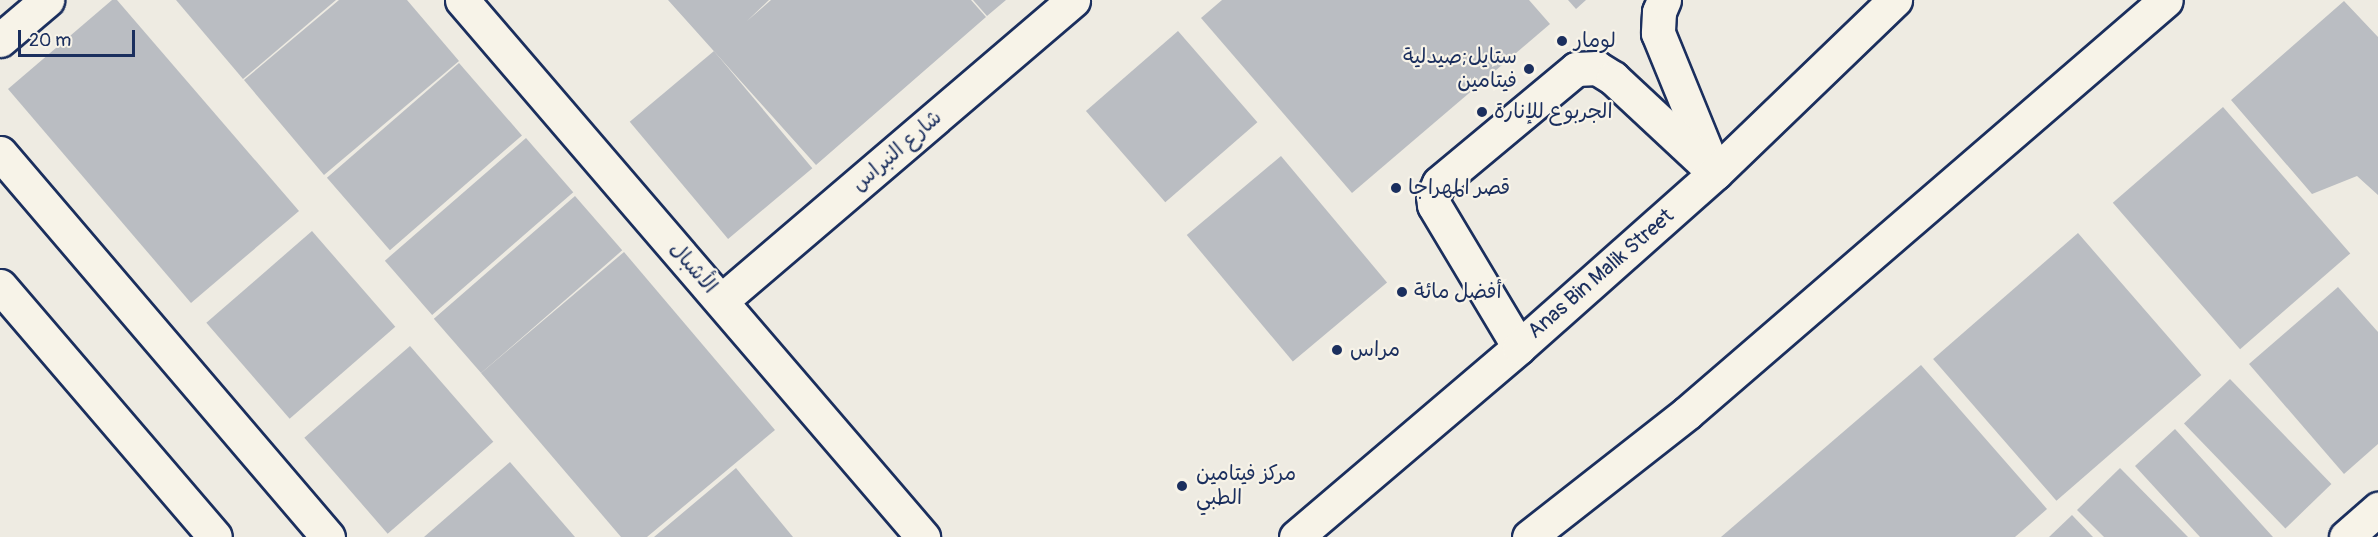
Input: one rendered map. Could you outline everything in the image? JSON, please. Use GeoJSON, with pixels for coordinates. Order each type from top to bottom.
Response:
{"type":"FeatureCollection","features":[{"type":"Feature","properties":{"kind":"street"},"geometry":{"type":"LineString","coordinates":[[0,40],[46,0]]}},
{"type":"Feature","properties":{"kind":"street","name":"شارع النبراس"},"geometry":{"type":"LineString","coordinates":[[721,301],[1073,0]]}},
{"type":"Feature","properties":{"kind":"street"},"geometry":{"type":"LineString","coordinates":[[1664,0],[1659,12],[1658,33],[1716,173]]}},
{"type":"Feature","properties":{"kind":"street","name":"Anas Bin Malik Street"},"geometry":{"type":"LineString","coordinates":[[1296,537],[1716,173],[1895,0]]}},
{"type":"Feature","properties":{"kind":"street"},"geometry":{"type":"LineString","coordinates":[[2113,44],[2153,0]]}},
{"type":"Feature","properties":{"kind":"street"},"geometry":{"type":"LineString","coordinates":[[1530,537],[1687,413],[2166,0]]}},
{"type":"Feature","properties":{"kind":"street","name":"الأشبال"},"geometry":{"type":"LineString","coordinates":[[471,3],[923,537]]}},
{"type":"Feature","properties":{"kind":"street"},"geometry":{"type":"LineString","coordinates":[[1519,346],[1434,205],[1432,196],[1439,183],[1576,69],[1597,68],[1613,78],[1716,173]]}},
{"type":"Feature","properties":{"kind":"street"},"geometry":{"type":"LineString","coordinates":[[0,153],[328,537]]}},
{"type":"Feature","properties":{"kind":"street"},"geometry":{"type":"LineString","coordinates":[[0,286],[216,537]]}},
{"type":"Feature","properties":{"kind":"street"},"geometry":{"type":"LineString","coordinates":[[2346,537],[2378,509]]}},
{"type":"Feature","properties":{"kind":"building"},"geometry":{"type":"Polygon","coordinates":[[[112,0],[117,0],[299,211],[191,303],[8,89],[112,0]]]}},
{"type":"Feature","properties":{"kind":"building"},"geometry":{"type":"Polygon","coordinates":[[[176,0],[336,0],[243,79],[176,0]]]}},
{"type":"Feature","properties":{"kind":"building"},"geometry":{"type":"Polygon","coordinates":[[[339,0],[407,0],[459,61],[324,175],[244,80],[339,0]]]}},
{"type":"Feature","properties":{"kind":"building"},"geometry":{"type":"Polygon","coordinates":[[[668,0],[769,0],[747,21],[771,0],[971,0],[986,17],[816,165],[668,0]]]}},
{"type":"Feature","properties":{"kind":"building"},"geometry":{"type":"Polygon","coordinates":[[[973,0],[1006,0],[987,16],[973,0]]]}},
{"type":"Feature","properties":{"kind":"building"},"geometry":{"type":"Polygon","coordinates":[[[1222,0],[1529,0],[1550,24],[1352,193],[1201,18],[1222,0]]]}},
{"type":"Feature","properties":{"kind":"building"},"geometry":{"type":"Polygon","coordinates":[[[1568,0],[1586,0],[1576,9],[1568,0]]]}},
{"type":"Feature","properties":{"kind":"building"},"geometry":{"type":"Polygon","coordinates":[[[2344,1],[2378,37],[2378,195],[2357,176],[2312,194],[2231,100],[2344,1]]]}},
{"type":"Feature","properties":{"kind":"building"},"geometry":{"type":"Polygon","coordinates":[[[1178,31],[1257,122],[1165,202],[1086,111],[1178,31]]]}},
{"type":"Feature","properties":{"kind":"building"},"geometry":{"type":"Polygon","coordinates":[[[714,51],[812,168],[728,239],[630,122],[714,51]]]}},
{"type":"Feature","properties":{"kind":"building"},"geometry":{"type":"Polygon","coordinates":[[[459,63],[522,135],[390,250],[327,178],[459,63]]]}},
{"type":"Feature","properties":{"kind":"building"},"geometry":{"type":"Polygon","coordinates":[[[2223,107],[2350,253],[2240,349],[2113,203],[2223,107]]]}},
{"type":"Feature","properties":{"kind":"building"},"geometry":{"type":"Polygon","coordinates":[[[526,138],[573,192],[432,315],[385,261],[526,138]]]}},
{"type":"Feature","properties":{"kind":"building"},"geometry":{"type":"Polygon","coordinates":[[[1281,156],[1387,282],[1293,361],[1187,235],[1281,156]]]}},
{"type":"Feature","properties":{"kind":"building"},"geometry":{"type":"Polygon","coordinates":[[[575,196],[622,250],[481,373],[434,319],[575,196]]]}},
{"type":"Feature","properties":{"kind":"building"},"geometry":{"type":"Polygon","coordinates":[[[312,231],[395,327],[290,419],[206,323],[312,231]]]}},
{"type":"Feature","properties":{"kind":"building"},"geometry":{"type":"Polygon","coordinates":[[[2078,233],[2201,375],[2056,501],[1933,359],[2078,233]]]}},
{"type":"Feature","properties":{"kind":"building"},"geometry":{"type":"Polygon","coordinates":[[[624,252],[775,430],[647,537],[621,537],[481,373],[624,252]]]}},
{"type":"Feature","properties":{"kind":"building"},"geometry":{"type":"Polygon","coordinates":[[[2338,287],[2378,332],[2378,444],[2344,474],[2249,364],[2338,287]]]}},
{"type":"Feature","properties":{"kind":"building"},"geometry":{"type":"Polygon","coordinates":[[[410,346],[493,442],[388,534],[304,438],[410,346]]]}},
{"type":"Feature","properties":{"kind":"building"},"geometry":{"type":"Polygon","coordinates":[[[1921,365],[2047,509],[2015,537],[1721,537],[1921,365]]]}},
{"type":"Feature","properties":{"kind":"building"},"geometry":{"type":"Polygon","coordinates":[[[2230,379],[2331,484],[2285,528],[2184,423],[2230,379]]]}},
{"type":"Feature","properties":{"kind":"building"},"geometry":{"type":"Polygon","coordinates":[[[2175,429],[2273,537],[2200,537],[2135,466],[2175,429]]]}},
{"type":"Feature","properties":{"kind":"building"},"geometry":{"type":"Polygon","coordinates":[[[510,462],[575,537],[424,537],[510,462]]]}},
{"type":"Feature","properties":{"kind":"building"},"geometry":{"type":"Polygon","coordinates":[[[736,468],[793,537],[654,537],[736,468]]]}},
{"type":"Feature","properties":{"kind":"building"},"geometry":{"type":"Polygon","coordinates":[[[2120,468],[2188,537],[2104,537],[2077,510],[2120,468]]]}},
{"type":"Feature","properties":{"kind":"building"},"geometry":{"type":"Polygon","coordinates":[[[2072,515],[2093,537],[2049,537],[2072,515]]]}},
{"type":"Feature","properties":{"kind":"place","name":"لومار"},"geometry":{"type":"Point","coordinates":[1562,41]}},
{"type":"Feature","properties":{"kind":"place","name":"ستايل;صيدلية فيتامين"},"geometry":{"type":"Point","coordinates":[1529,69]}},
{"type":"Feature","properties":{"kind":"place","name":"الجربوع للإنارة"},"geometry":{"type":"Point","coordinates":[1482,112]}},
{"type":"Feature","properties":{"kind":"place","name":"قصر المهراجا"},"geometry":{"type":"Point","coordinates":[1396,188]}},
{"type":"Feature","properties":{"kind":"place","name":"أفضل مائة"},"geometry":{"type":"Point","coordinates":[1402,292]}},
{"type":"Feature","properties":{"kind":"place","name":"مراس"},"geometry":{"type":"Point","coordinates":[1337,350]}},
{"type":"Feature","properties":{"kind":"place","name":"مركز فيتامين الطبي"},"geometry":{"type":"Point","coordinates":[1182,486]}}]}
